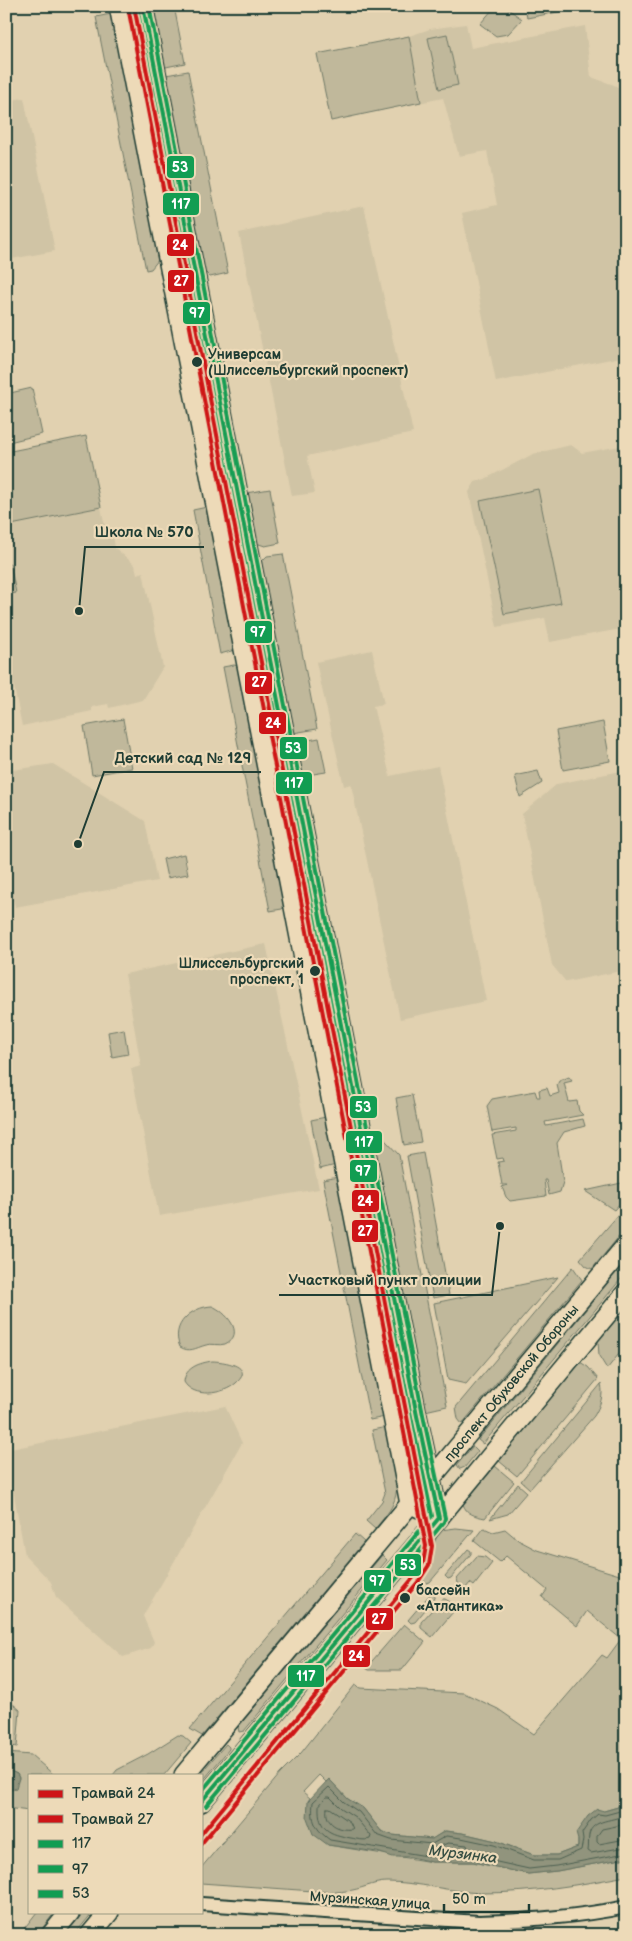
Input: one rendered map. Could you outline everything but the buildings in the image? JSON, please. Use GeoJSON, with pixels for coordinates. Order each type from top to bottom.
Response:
{"type":"FeatureCollection","features":[{"type":"Feature","properties":{"kind":"main road"},"geometry":{"type":"LineString","coordinates":[[119,6],[410,1504]]}},
{"type":"Feature","properties":{"kind":"main road"},"geometry":{"type":"LineString","coordinates":[[143,6],[439,1518]]}},
{"type":"Feature","properties":{"kind":"main road","name":"проспект Обуховской Обороны"},"geometry":{"type":"LineString","coordinates":[[185,1774],[410,1504]]}},
{"type":"Feature","properties":{"kind":"main road","name":"проспект Обуховской Обороны"},"geometry":{"type":"LineString","coordinates":[[202,1801],[439,1518]]}},
{"type":"Feature","properties":{"kind":"main road"},"geometry":{"type":"LineString","coordinates":[[224,1726],[248,1746]]}},
{"type":"Feature","properties":{"kind":"main road"},"geometry":{"type":"LineString","coordinates":[[51,1935],[68,1914]]}},
{"type":"Feature","properties":{"kind":"main road"},"geometry":{"type":"LineString","coordinates":[[90,1935],[107,1914]]}},
{"type":"Feature","properties":{"kind":"street","name":"проспект Обуховской Обороны"},"geometry":{"type":"LineString","coordinates":[[410,1504],[626,1245]]}},
{"type":"Feature","properties":{"kind":"street","name":"проспект Обуховской Обороны"},"geometry":{"type":"LineString","coordinates":[[439,1518],[626,1292]]}},
{"type":"Feature","properties":{"kind":"street"},"geometry":{"type":"LineString","coordinates":[[410,1504],[439,1518]]}},
{"type":"Feature","properties":{"kind":"street","name":"Мурзинская улица"},"geometry":{"type":"LineString","coordinates":[[202,1904],[479,1922],[552,1918],[626,1907]]}},
{"type":"Feature","properties":{"kind":"shaded area"},"geometry":{"type":"Polygon","coordinates":[[[150,6],[174,6],[185,63],[166,67],[161,65],[150,6]]]}},
{"type":"Feature","properties":{"kind":"shaded area"},"geometry":{"type":"Polygon","coordinates":[[[491,6],[504,6],[522,19],[508,34],[496,36],[480,24],[493,9],[491,6]]]}},
{"type":"Feature","properties":{"kind":"shaded area"},"geometry":{"type":"Polygon","coordinates":[[[525,6],[567,6],[568,10],[527,18],[525,6]]]}},
{"type":"Feature","properties":{"kind":"shaded area"},"geometry":{"type":"Polygon","coordinates":[[[111,14],[159,259],[151,269],[146,270],[96,17],[111,14]]]}},
{"type":"Feature","properties":{"kind":"shaded area"},"geometry":{"type":"Polygon","coordinates":[[[466,24],[471,48],[585,26],[591,77],[626,91],[626,356],[496,382],[462,213],[497,205],[487,151],[459,156],[443,98],[331,121],[317,54],[409,36],[430,29],[466,24]]]}},
{"type":"Feature","properties":{"kind":"shaded area"},"geometry":{"type":"Polygon","coordinates":[[[447,34],[458,85],[439,89],[428,38],[447,34]]]}},
{"type":"Feature","properties":{"kind":"shaded area"},"geometry":{"type":"Polygon","coordinates":[[[409,36],[421,102],[331,121],[317,54],[409,36]]]}},
{"type":"Feature","properties":{"kind":"shaded area"},"geometry":{"type":"Polygon","coordinates":[[[188,71],[228,273],[210,277],[203,270],[166,75],[188,71]]]}},
{"type":"Feature","properties":{"kind":"shaded area"},"geometry":{"type":"Polygon","coordinates":[[[24,98],[55,251],[6,260],[6,101],[24,98]]]}},
{"type":"Feature","properties":{"kind":"shaded area"},"geometry":{"type":"Polygon","coordinates":[[[364,206],[413,433],[307,456],[315,493],[292,496],[239,233],[364,206]]]}},
{"type":"Feature","properties":{"kind":"shaded area"},"geometry":{"type":"Polygon","coordinates":[[[32,388],[42,434],[9,442],[6,431],[6,394],[32,388]]]}},
{"type":"Feature","properties":{"kind":"shaded area"},"geometry":{"type":"Polygon","coordinates":[[[86,436],[107,536],[113,535],[115,548],[135,565],[137,574],[143,572],[163,667],[143,700],[109,708],[108,704],[92,707],[92,711],[22,726],[6,648],[6,452],[86,436]]]}},
{"type":"Feature","properties":{"kind":"shaded area"},"geometry":{"type":"Polygon","coordinates":[[[86,436],[101,507],[6,526],[6,452],[86,436]]]}},
{"type":"Feature","properties":{"kind":"shaded area"},"geometry":{"type":"Polygon","coordinates":[[[571,445],[582,453],[626,445],[626,628],[550,642],[545,618],[497,627],[469,492],[475,482],[485,479],[533,454],[571,445]]]}},
{"type":"Feature","properties":{"kind":"shaded area"},"geometry":{"type":"Polygon","coordinates":[[[270,489],[280,543],[265,546],[256,543],[246,493],[270,489]]]}},
{"type":"Feature","properties":{"kind":"shaded area"},"geometry":{"type":"Polygon","coordinates":[[[538,489],[561,603],[504,614],[480,501],[538,489]]]}},
{"type":"Feature","properties":{"kind":"shaded area"},"geometry":{"type":"Polygon","coordinates":[[[207,507],[235,650],[220,654],[193,510],[207,507]]]}},
{"type":"Feature","properties":{"kind":"shaded area"},"geometry":{"type":"Polygon","coordinates":[[[283,554],[317,729],[293,733],[260,563],[267,556],[283,554]]]}},
{"type":"Feature","properties":{"kind":"shaded area"},"geometry":{"type":"Polygon","coordinates":[[[10,564],[16,593],[6,595],[6,565],[10,564]]]}},
{"type":"Feature","properties":{"kind":"shaded area"},"geometry":{"type":"Polygon","coordinates":[[[372,650],[384,704],[373,706],[390,776],[438,766],[486,1001],[400,1019],[351,784],[344,786],[316,662],[372,650]]]}},
{"type":"Feature","properties":{"kind":"shaded area"},"geometry":{"type":"Polygon","coordinates":[[[238,666],[285,905],[282,909],[270,911],[223,667],[238,666]]]}},
{"type":"Feature","properties":{"kind":"shaded area"},"geometry":{"type":"Polygon","coordinates":[[[123,719],[132,768],[92,775],[84,726],[123,719]]]}},
{"type":"Feature","properties":{"kind":"shaded area"},"geometry":{"type":"Polygon","coordinates":[[[603,722],[610,761],[563,770],[556,731],[603,722]]]}},
{"type":"Feature","properties":{"kind":"shaded area"},"geometry":{"type":"Polygon","coordinates":[[[319,738],[326,772],[307,775],[300,772],[295,745],[299,742],[319,738]]]}},
{"type":"Feature","properties":{"kind":"shaded area"},"geometry":{"type":"Polygon","coordinates":[[[53,764],[145,821],[157,881],[15,907],[6,867],[6,771],[53,764]]]}},
{"type":"Feature","properties":{"kind":"shaded area"},"geometry":{"type":"Polygon","coordinates":[[[626,770],[626,970],[566,982],[552,965],[522,814],[557,784],[626,770]]]}},
{"type":"Feature","properties":{"kind":"shaded area"},"geometry":{"type":"Polygon","coordinates":[[[538,771],[542,783],[520,797],[515,776],[538,771]]]}},
{"type":"Feature","properties":{"kind":"shaded area"},"geometry":{"type":"Polygon","coordinates":[[[184,854],[188,874],[167,878],[163,859],[184,854]]]}},
{"type":"Feature","properties":{"kind":"shaded area"},"geometry":{"type":"Polygon","coordinates":[[[266,944],[319,1189],[159,1216],[131,1069],[141,1066],[125,974],[266,944]]]}},
{"type":"Feature","properties":{"kind":"shaded area"},"geometry":{"type":"Polygon","coordinates":[[[124,1029],[128,1054],[112,1057],[108,1032],[124,1029]]]}},
{"type":"Feature","properties":{"kind":"shaded area"},"geometry":{"type":"Polygon","coordinates":[[[569,1077],[572,1081],[564,1083],[569,1102],[577,1101],[579,1111],[583,1115],[545,1122],[546,1126],[583,1119],[585,1126],[564,1132],[557,1143],[563,1182],[560,1192],[549,1195],[546,1180],[544,1180],[546,1196],[510,1201],[502,1187],[508,1185],[502,1185],[498,1162],[504,1161],[503,1158],[497,1159],[492,1135],[516,1131],[516,1128],[492,1132],[487,1106],[492,1099],[535,1091],[537,1097],[540,1097],[539,1090],[547,1088],[550,1096],[559,1093],[557,1085],[559,1081],[569,1077]]]}},
{"type":"Feature","properties":{"kind":"shaded area"},"geometry":{"type":"Polygon","coordinates":[[[412,1095],[421,1142],[404,1145],[396,1098],[412,1095]]]}},
{"type":"Feature","properties":{"kind":"shaded area"},"geometry":{"type":"Polygon","coordinates":[[[326,1117],[336,1165],[320,1169],[311,1120],[326,1117]]]}},
{"type":"Feature","properties":{"kind":"shaded area"},"geometry":{"type":"Polygon","coordinates":[[[375,1129],[399,1155],[447,1406],[425,1411],[370,1130],[375,1129]]]}},
{"type":"Feature","properties":{"kind":"shaded area"},"geometry":{"type":"Polygon","coordinates":[[[423,1153],[449,1295],[433,1298],[407,1156],[423,1153]]]}},
{"type":"Feature","properties":{"kind":"shaded area"},"geometry":{"type":"Polygon","coordinates":[[[338,1177],[385,1417],[370,1420],[323,1180],[338,1177]]]}},
{"type":"Feature","properties":{"kind":"shaded area"},"geometry":{"type":"Polygon","coordinates":[[[626,1182],[626,1196],[614,1210],[585,1191],[626,1182]]]}},
{"type":"Feature","properties":{"kind":"shaded area"},"geometry":{"type":"Polygon","coordinates":[[[626,1206],[626,1228],[592,1269],[586,1266],[580,1259],[626,1206]]]}},
{"type":"Feature","properties":{"kind":"shaded area"},"geometry":{"type":"Polygon","coordinates":[[[626,1261],[626,1273],[483,1444],[478,1440],[626,1261]]]}},
{"type":"Feature","properties":{"kind":"shaded area"},"geometry":{"type":"Polygon","coordinates":[[[573,1267],[582,1280],[462,1424],[458,1419],[456,1407],[573,1267]]]}},
{"type":"Feature","properties":{"kind":"shaded area"},"geometry":{"type":"Polygon","coordinates":[[[558,1277],[466,1384],[448,1380],[434,1303],[558,1277]]]}},
{"type":"Feature","properties":{"kind":"shaded area"},"geometry":{"type":"Polygon","coordinates":[[[212,1306],[223,1313],[232,1323],[234,1335],[231,1340],[225,1344],[208,1344],[190,1350],[180,1347],[178,1331],[184,1319],[197,1310],[212,1306]]]}},
{"type":"Feature","properties":{"kind":"shaded area"},"geometry":{"type":"Polygon","coordinates":[[[621,1314],[626,1318],[626,1345],[607,1369],[599,1356],[598,1340],[621,1314]]]}},
{"type":"Feature","properties":{"kind":"shaded area"},"geometry":{"type":"Polygon","coordinates":[[[212,1361],[230,1363],[236,1366],[242,1372],[241,1377],[230,1387],[216,1392],[201,1393],[188,1387],[184,1382],[190,1369],[212,1361]]]}},
{"type":"Feature","properties":{"kind":"shaded area"},"geometry":{"type":"Polygon","coordinates":[[[580,1362],[588,1367],[598,1379],[517,1476],[499,1461],[580,1362]]]}},
{"type":"Feature","properties":{"kind":"shaded area"},"geometry":{"type":"Polygon","coordinates":[[[601,1384],[601,1401],[594,1416],[530,1489],[521,1481],[601,1384]]]}},
{"type":"Feature","properties":{"kind":"shaded area"},"geometry":{"type":"Polygon","coordinates":[[[225,1406],[242,1443],[143,1616],[154,1642],[151,1648],[123,1657],[56,1597],[51,1582],[25,1555],[6,1450],[225,1406]]]}},
{"type":"Feature","properties":{"kind":"shaded area"},"geometry":{"type":"Polygon","coordinates":[[[387,1427],[397,1476],[396,1495],[389,1511],[375,1529],[366,1521],[382,1501],[385,1493],[372,1430],[387,1427]]]}},
{"type":"Feature","properties":{"kind":"shaded area"},"geometry":{"type":"Polygon","coordinates":[[[473,1446],[478,1451],[465,1467],[460,1469],[457,1465],[473,1446]]]}},
{"type":"Feature","properties":{"kind":"shaded area"},"geometry":{"type":"Polygon","coordinates":[[[495,1466],[514,1482],[485,1518],[471,1514],[463,1504],[495,1466]]]}},
{"type":"Feature","properties":{"kind":"shaded area"},"geometry":{"type":"Polygon","coordinates":[[[518,1484],[527,1492],[508,1514],[490,1519],[518,1484]]]}},
{"type":"Feature","properties":{"kind":"shaded area"},"geometry":{"type":"Polygon","coordinates":[[[456,1528],[474,1530],[430,1582],[426,1583],[422,1579],[430,1566],[437,1535],[441,1530],[456,1528]]]}},
{"type":"Feature","properties":{"kind":"shaded area"},"geometry":{"type":"Polygon","coordinates":[[[484,1528],[493,1532],[505,1529],[518,1540],[537,1550],[626,1577],[626,1797],[621,1798],[618,1807],[604,1811],[578,1840],[578,1847],[557,1855],[534,1855],[496,1841],[462,1833],[445,1831],[432,1839],[392,1835],[381,1831],[363,1808],[348,1799],[329,1779],[326,1782],[319,1775],[303,1792],[310,1798],[308,1801],[328,1845],[432,1862],[473,1862],[528,1874],[557,1871],[626,1858],[626,1876],[554,1888],[482,1893],[387,1882],[341,1892],[202,1883],[202,1867],[280,1774],[301,1753],[355,1685],[360,1688],[464,1693],[498,1709],[534,1734],[602,1655],[607,1658],[621,1639],[587,1611],[577,1626],[542,1597],[547,1590],[506,1556],[500,1562],[474,1541],[484,1528]]]}},
{"type":"Feature","properties":{"kind":"shaded area"},"geometry":{"type":"Polygon","coordinates":[[[355,1534],[364,1542],[202,1736],[190,1729],[355,1534]]]}},
{"type":"Feature","properties":{"kind":"shaded area"},"geometry":{"type":"Polygon","coordinates":[[[468,1549],[471,1551],[471,1554],[451,1578],[448,1579],[445,1576],[468,1549]]]}},
{"type":"Feature","properties":{"kind":"shaded area"},"geometry":{"type":"Polygon","coordinates":[[[382,1555],[387,1560],[244,1731],[239,1732],[238,1727],[382,1555]]]}},
{"type":"Feature","properties":{"kind":"shaded area"},"geometry":{"type":"Polygon","coordinates":[[[477,1556],[485,1557],[492,1563],[474,1586],[470,1583],[465,1589],[458,1583],[457,1579],[477,1556]]]}},
{"type":"Feature","properties":{"kind":"shaded area"},"geometry":{"type":"Polygon","coordinates":[[[432,1592],[435,1598],[415,1622],[411,1623],[408,1620],[432,1592]]]}},
{"type":"Feature","properties":{"kind":"shaded area"},"geometry":{"type":"Polygon","coordinates":[[[442,1599],[452,1603],[449,1608],[453,1612],[432,1637],[421,1628],[421,1622],[442,1599]]]}},
{"type":"Feature","properties":{"kind":"shaded area"},"geometry":{"type":"Polygon","coordinates":[[[404,1624],[425,1642],[402,1670],[369,1670],[366,1668],[404,1624]]]}},
{"type":"Feature","properties":{"kind":"shaded area"},"geometry":{"type":"Polygon","coordinates":[[[6,1704],[13,1704],[20,1710],[17,1747],[6,1745],[6,1704]]]}},
{"type":"Feature","properties":{"kind":"shaded area"},"geometry":{"type":"Polygon","coordinates":[[[178,1735],[183,1736],[191,1743],[165,1774],[114,1774],[117,1770],[148,1754],[178,1735]]]}},
{"type":"Feature","properties":{"kind":"shaded area"},"geometry":{"type":"Polygon","coordinates":[[[226,1744],[229,1749],[202,1782],[202,1774],[200,1774],[226,1744]]]}},
{"type":"Feature","properties":{"kind":"shaded area"},"geometry":{"type":"Polygon","coordinates":[[[6,1753],[31,1755],[53,1774],[28,1774],[28,1811],[6,1808],[6,1788],[11,1790],[19,1778],[17,1774],[6,1769],[6,1753]]]}},
{"type":"Feature","properties":{"kind":"shaded area"},"geometry":{"type":"Polygon","coordinates":[[[35,1914],[53,1914],[37,1935],[19,1935],[35,1914]]]}},
{"type":"Feature","properties":{"kind":"shaded area"},"geometry":{"type":"Polygon","coordinates":[[[82,1914],[91,1914],[74,1935],[65,1935],[82,1914]]]}},
{"type":"Feature","properties":{"kind":"water"},"geometry":{"type":"Polygon","coordinates":[[[6,1769],[17,1774],[19,1778],[16,1788],[11,1790],[6,1788],[6,1769]]]}},
{"type":"Feature","properties":{"kind":"water","name":"Мурзинка"},"geometry":{"type":"Polygon","coordinates":[[[329,1779],[348,1799],[363,1808],[381,1831],[392,1835],[432,1839],[445,1831],[462,1833],[496,1841],[534,1855],[557,1855],[578,1847],[576,1833],[588,1816],[597,1809],[604,1811],[618,1807],[621,1797],[626,1797],[626,1858],[557,1871],[528,1874],[473,1862],[432,1862],[411,1857],[393,1857],[377,1852],[328,1845],[313,1834],[307,1818],[308,1801],[329,1779]]]}},
{"type":"Feature","properties":{"kind":"tram line","name":"24"},"geometry":{"type":"LineString","coordinates":[[134,6],[432,1546],[429,1565],[418,1582],[202,1843]]}},
{"type":"Feature","properties":{"kind":"tram line","name":"27"},"geometry":{"type":"LineString","coordinates":[[128,7],[426,1546],[423,1563],[413,1578],[202,1833]]}},
{"type":"Feature","properties":{"kind":"transit line","name":"117"},"geometry":{"type":"LineString","coordinates":[[143,6],[417,1416],[439,1518],[202,1801]]}},
{"type":"Feature","properties":{"kind":"transit line","name":"53"},"geometry":{"type":"LineString","coordinates":[[149,6],[423,1415],[445,1518],[444,1522],[206,1806]]}},
{"type":"Feature","properties":{"kind":"transit line","name":"97"},"geometry":{"type":"LineString","coordinates":[[137,7],[411,1417],[432,1516],[202,1791]]}},
{"type":"Feature","properties":{"kind":"place","name":"Универсам (Шлиссельбургский проспект)"},"geometry":{"type":"Point","coordinates":[197,362]}},
{"type":"Feature","properties":{"kind":"place","name":"Школа № 570"},"geometry":{"type":"Point","coordinates":[79,611]}},
{"type":"Feature","properties":{"kind":"place","name":"Детский сад № 129"},"geometry":{"type":"Point","coordinates":[78,844]}},
{"type":"Feature","properties":{"kind":"place","name":"Шлиссельбургский проспект, 1"},"geometry":{"type":"Point","coordinates":[315,971]}},
{"type":"Feature","properties":{"kind":"place","name":"Участковый пункт полиции"},"geometry":{"type":"Point","coordinates":[500,1226]}},
{"type":"Feature","properties":{"kind":"place","name":"бассейн «Атлантика»"},"geometry":{"type":"Point","coordinates":[405,1598]}}]}
